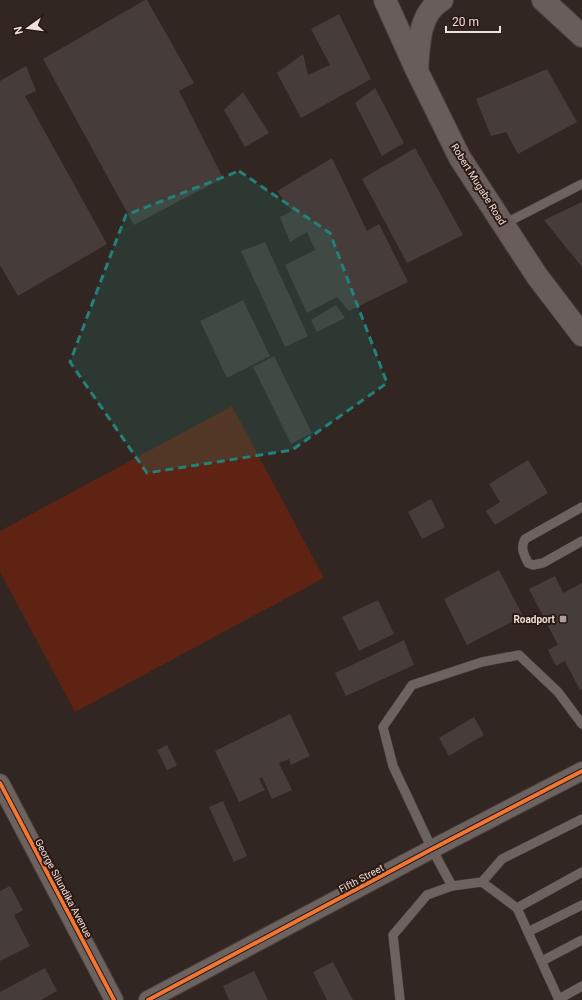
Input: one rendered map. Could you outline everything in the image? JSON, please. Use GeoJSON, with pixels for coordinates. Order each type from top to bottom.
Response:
{"type":"FeatureCollection","features":[{"type":"Feature","properties":{"kind":"main road","name":"Robert Mugabe Road"},"geometry":{"type":"LineString","coordinates":[[385,0],[417,71],[460,158],[537,276],[582,335]]}},
{"type":"Feature","properties":{"kind":"main road"},"geometry":{"type":"LineString","coordinates":[[417,71],[420,35],[426,16],[438,2],[442,0]]}},
{"type":"Feature","properties":{"kind":"main road"},"geometry":{"type":"LineString","coordinates":[[543,0],[582,36]]}},
{"type":"Feature","properties":{"kind":"street","name":"Fifth Street"},"geometry":{"type":"LineString","coordinates":[[148,1000],[582,771]]}},
{"type":"Feature","properties":{"kind":"street","name":"George Silundika Avenue"},"geometry":{"type":"LineString","coordinates":[[0,783],[114,1000]]}},
{"type":"Feature","properties":{"kind":"lane"},"geometry":{"type":"LineString","coordinates":[[504,224],[582,184]]}},
{"type":"Feature","properties":{"kind":"lane"},"geometry":{"type":"LineString","coordinates":[[582,507],[525,539],[522,543],[522,549],[528,563],[533,565],[543,564],[582,541]]}},
{"type":"Feature","properties":{"kind":"lane"},"geometry":{"type":"LineString","coordinates":[[452,886],[432,849],[393,766],[383,727],[412,685],[482,662],[519,655],[558,692],[582,724]]}},
{"type":"Feature","properties":{"kind":"lane"},"geometry":{"type":"LineString","coordinates":[[400,1000],[393,935],[427,895],[452,886],[482,882],[502,859],[582,819]]}},
{"type":"Feature","properties":{"kind":"lane"},"geometry":{"type":"LineString","coordinates":[[517,908],[582,872]]}},
{"type":"Feature","properties":{"kind":"lane"},"geometry":{"type":"LineString","coordinates":[[482,882],[517,908],[559,999],[582,986]]}},
{"type":"Feature","properties":{"kind":"lane"},"geometry":{"type":"LineString","coordinates":[[528,932],[582,905]]}},
{"type":"Feature","properties":{"kind":"lane"},"geometry":{"type":"LineString","coordinates":[[542,961],[582,940]]}},
{"type":"Feature","properties":{"kind":"highlighted area"},"geometry":{"type":"Polygon","coordinates":[[[239,171],[330,233],[387,383],[292,450],[147,473],[70,362],[126,215],[239,171]]]}},
{"type":"Feature","properties":{"kind":"shaded area"},"geometry":{"type":"Polygon","coordinates":[[[232,406],[324,578],[75,712],[0,572],[0,531],[232,406]]]}},
{"type":"Feature","properties":{"kind":"building"},"geometry":{"type":"Polygon","coordinates":[[[147,0],[194,83],[179,91],[223,178],[134,225],[43,59],[147,0]]]}},
{"type":"Feature","properties":{"kind":"building"},"geometry":{"type":"Polygon","coordinates":[[[339,14],[371,79],[301,118],[277,73],[303,54],[308,75],[330,65],[311,29],[339,14]]]}},
{"type":"Feature","properties":{"kind":"building"},"geometry":{"type":"Polygon","coordinates":[[[26,66],[36,91],[25,96],[107,244],[18,296],[0,265],[0,81],[26,66]]]}},
{"type":"Feature","properties":{"kind":"building"},"geometry":{"type":"Polygon","coordinates":[[[547,69],[577,122],[518,154],[506,132],[491,136],[476,99],[547,69]]]}},
{"type":"Feature","properties":{"kind":"building"},"geometry":{"type":"Polygon","coordinates":[[[375,88],[404,143],[382,156],[355,103],[375,88]]]}},
{"type":"Feature","properties":{"kind":"building"},"geometry":{"type":"Polygon","coordinates":[[[243,92],[269,133],[245,147],[224,110],[243,92]]]}},
{"type":"Feature","properties":{"kind":"building"},"geometry":{"type":"Polygon","coordinates":[[[415,148],[463,235],[407,263],[362,179],[415,148]]]}},
{"type":"Feature","properties":{"kind":"building"},"geometry":{"type":"Polygon","coordinates":[[[332,158],[367,231],[379,224],[408,282],[349,311],[337,297],[307,313],[285,265],[315,250],[307,232],[290,242],[280,217],[292,211],[277,191],[332,158]]]}},
{"type":"Feature","properties":{"kind":"building"},"geometry":{"type":"Polygon","coordinates":[[[582,202],[582,267],[544,220],[582,202]]]}},
{"type":"Feature","properties":{"kind":"building"},"geometry":{"type":"Polygon","coordinates":[[[265,242],[308,336],[285,347],[241,251],[265,242]]]}},
{"type":"Feature","properties":{"kind":"building"},"geometry":{"type":"Polygon","coordinates":[[[243,300],[270,356],[227,378],[200,321],[243,300]]]}},
{"type":"Feature","properties":{"kind":"building"},"geometry":{"type":"Polygon","coordinates":[[[336,305],[345,318],[317,332],[311,320],[336,305]]]}},
{"type":"Feature","properties":{"kind":"building"},"geometry":{"type":"Polygon","coordinates":[[[274,356],[312,433],[291,444],[253,367],[274,356]]]}},
{"type":"Feature","properties":{"kind":"building"},"geometry":{"type":"Polygon","coordinates":[[[528,460],[548,493],[495,525],[486,511],[500,502],[489,484],[528,460]]]}},
{"type":"Feature","properties":{"kind":"building"},"geometry":{"type":"Polygon","coordinates":[[[431,499],[445,527],[422,539],[408,512],[431,499]]]}},
{"type":"Feature","properties":{"kind":"building"},"geometry":{"type":"Polygon","coordinates":[[[499,570],[523,616],[467,645],[444,599],[499,570]]]}},
{"type":"Feature","properties":{"kind":"building","name":"Roadport"},"geometry":{"type":"Polygon","coordinates":[[[555,576],[563,593],[582,583],[582,689],[580,690],[565,661],[556,666],[548,650],[558,645],[529,589],[555,576]]]}},
{"type":"Feature","properties":{"kind":"building"},"geometry":{"type":"Polygon","coordinates":[[[378,600],[394,634],[359,651],[342,617],[378,600]]]}},
{"type":"Feature","properties":{"kind":"building"},"geometry":{"type":"Polygon","coordinates":[[[404,640],[414,665],[346,696],[335,673],[404,640]]]}},
{"type":"Feature","properties":{"kind":"building"},"geometry":{"type":"Polygon","coordinates":[[[290,714],[310,756],[291,765],[289,759],[279,763],[292,790],[272,799],[262,777],[259,779],[265,790],[239,802],[215,751],[290,714]]]}},
{"type":"Feature","properties":{"kind":"building"},"geometry":{"type":"Polygon","coordinates":[[[474,717],[484,735],[449,756],[439,738],[474,717]]]}},
{"type":"Feature","properties":{"kind":"building"},"geometry":{"type":"Polygon","coordinates":[[[167,745],[177,765],[167,770],[157,750],[167,745]]]}},
{"type":"Feature","properties":{"kind":"building"},"geometry":{"type":"Polygon","coordinates":[[[223,801],[247,856],[234,862],[209,807],[223,801]]]}},
{"type":"Feature","properties":{"kind":"building"},"geometry":{"type":"Polygon","coordinates":[[[10,886],[23,910],[14,915],[30,946],[0,961],[0,891],[10,886]]]}},
{"type":"Feature","properties":{"kind":"building"},"geometry":{"type":"Polygon","coordinates":[[[333,962],[353,1000],[327,1000],[313,972],[333,962]]]}},
{"type":"Feature","properties":{"kind":"building"},"geometry":{"type":"Polygon","coordinates":[[[45,968],[57,991],[41,1000],[0,1000],[0,992],[45,968]]]}},
{"type":"Feature","properties":{"kind":"building"},"geometry":{"type":"Polygon","coordinates":[[[254,971],[268,1000],[229,1000],[223,986],[254,971]]]}},
{"type":"Feature","properties":{"kind":"cycle path"},"geometry":{"type":"LineString","coordinates":[[148,1000],[582,771]]}},
{"type":"Feature","properties":{"kind":"cycle path"},"geometry":{"type":"LineString","coordinates":[[0,783],[114,1000]]}},
{"type":"Feature","properties":{"kind":"place","name":"Roadport"},"geometry":{"type":"Point","coordinates":[563,619]}}]}
